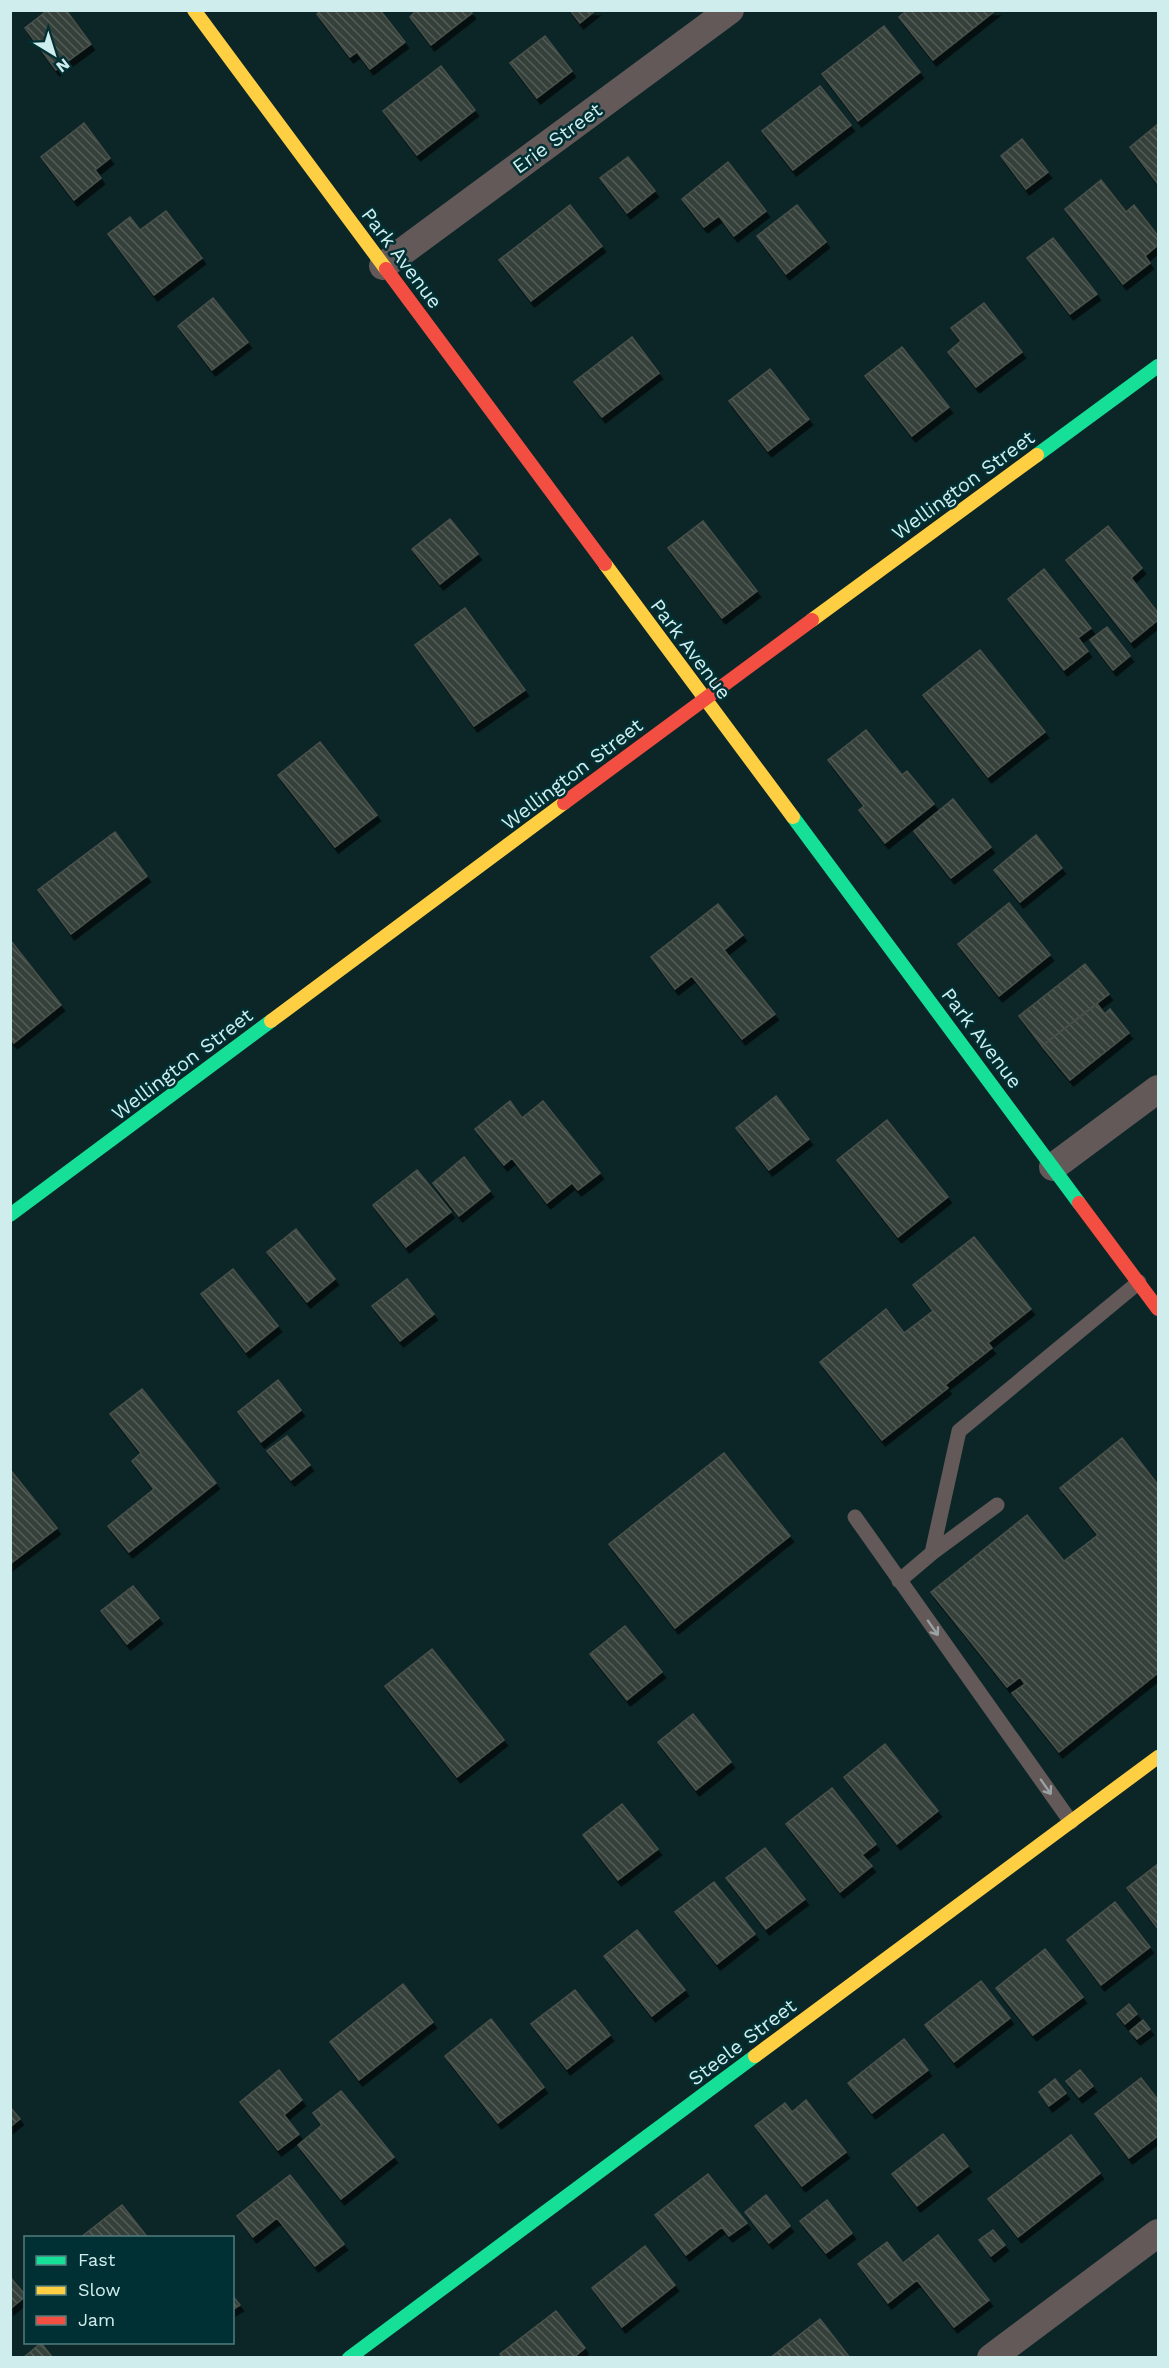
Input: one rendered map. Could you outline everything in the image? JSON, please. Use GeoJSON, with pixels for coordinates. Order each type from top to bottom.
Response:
{"type":"FeatureCollection","features":[{"type":"Feature","properties":{"kind":"street","name":"Park Avenue"},"geometry":{"type":"LineString","coordinates":[[194,10],[1158,1309]]}},
{"type":"Feature","properties":{"kind":"street","name":"Erie Street"},"geometry":{"type":"LineString","coordinates":[[383,266],[730,10]]}},
{"type":"Feature","properties":{"kind":"street","name":"Wellington Street"},"geometry":{"type":"LineString","coordinates":[[10,1215],[1158,366]]}},
{"type":"Feature","properties":{"kind":"street"},"geometry":{"type":"LineString","coordinates":[[1053,1167],[1158,1089]]}},
{"type":"Feature","properties":{"kind":"street","name":"Steele Street"},"geometry":{"type":"LineString","coordinates":[[350,2358],[1158,1757]]}},
{"type":"Feature","properties":{"kind":"street"},"geometry":{"type":"LineString","coordinates":[[992,2358],[1158,2233]]}},
{"type":"Feature","properties":{"kind":"lane"},"geometry":{"type":"LineString","coordinates":[[932,1553],[959,1431],[1138,1282]]}},
{"type":"Feature","properties":{"kind":"lane"},"geometry":{"type":"LineString","coordinates":[[899,1581],[932,1553],[997,1505]]}},
{"type":"Feature","properties":{"kind":"lane"},"geometry":{"type":"LineString","coordinates":[[855,1517],[1071,1822]]}},
{"type":"Feature","properties":{"kind":"building"},"geometry":{"type":"Polygon","coordinates":[[[48,10],[66,10],[91,44],[56,70],[25,28],[48,10]]]}},
{"type":"Feature","properties":{"kind":"building"},"geometry":{"type":"Polygon","coordinates":[[[321,10],[380,10],[405,42],[370,69],[357,52],[350,57],[317,14],[321,10]]]}},
{"type":"Feature","properties":{"kind":"building"},"geometry":{"type":"Polygon","coordinates":[[[417,10],[470,10],[472,13],[431,45],[410,17],[417,10]]]}},
{"type":"Feature","properties":{"kind":"building"},"geometry":{"type":"Polygon","coordinates":[[[570,10],[596,10],[580,23],[570,10]]]}},
{"type":"Feature","properties":{"kind":"building"},"geometry":{"type":"Polygon","coordinates":[[[907,10],[996,10],[933,60],[899,17],[907,10]]]}},
{"type":"Feature","properties":{"kind":"building"},"geometry":{"type":"Polygon","coordinates":[[[884,26],[920,72],[858,121],[822,74],[884,26]]]}},
{"type":"Feature","properties":{"kind":"building"},"geometry":{"type":"Polygon","coordinates":[[[545,36],[572,71],[537,98],[510,63],[545,36]]]}},
{"type":"Feature","properties":{"kind":"building"},"geometry":{"type":"Polygon","coordinates":[[[441,66],[475,110],[417,155],[383,111],[441,66]]]}},
{"type":"Feature","properties":{"kind":"building"},"geometry":{"type":"Polygon","coordinates":[[[820,86],[851,125],[793,170],[762,131],[820,86]]]}},
{"type":"Feature","properties":{"kind":"building"},"geometry":{"type":"Polygon","coordinates":[[[84,123],[110,158],[95,170],[101,178],[74,200],[41,157],[84,123]]]}},
{"type":"Feature","properties":{"kind":"building"},"geometry":{"type":"Polygon","coordinates":[[[1158,124],[1158,184],[1130,147],[1158,124]]]}},
{"type":"Feature","properties":{"kind":"building"},"geometry":{"type":"Polygon","coordinates":[[[1022,139],[1048,172],[1026,189],[1001,156],[1022,139]]]}},
{"type":"Feature","properties":{"kind":"building"},"geometry":{"type":"Polygon","coordinates":[[[628,157],[655,191],[627,213],[600,178],[628,157]]]}},
{"type":"Feature","properties":{"kind":"building"},"geometry":{"type":"Polygon","coordinates":[[[728,162],[766,211],[734,236],[719,216],[704,227],[682,199],[728,162]]]}},
{"type":"Feature","properties":{"kind":"building"},"geometry":{"type":"Polygon","coordinates":[[[1101,180],[1126,212],[1134,205],[1158,236],[1158,245],[1145,256],[1150,263],[1123,284],[1065,209],[1101,180]]]}},
{"type":"Feature","properties":{"kind":"building"},"geometry":{"type":"Polygon","coordinates":[[[570,205],[602,246],[531,301],[499,260],[570,205]]]}},
{"type":"Feature","properties":{"kind":"building"},"geometry":{"type":"Polygon","coordinates":[[[797,205],[826,242],[786,274],[757,236],[797,205]]]}},
{"type":"Feature","properties":{"kind":"building"},"geometry":{"type":"Polygon","coordinates":[[[166,211],[202,258],[154,295],[108,234],[130,217],[140,230],[166,211]]]}},
{"type":"Feature","properties":{"kind":"building"},"geometry":{"type":"Polygon","coordinates":[[[1053,238],[1097,294],[1070,314],[1027,258],[1053,238]]]}},
{"type":"Feature","properties":{"kind":"building"},"geometry":{"type":"Polygon","coordinates":[[[213,298],[248,342],[212,370],[178,326],[213,298]]]}},
{"type":"Feature","properties":{"kind":"building"},"geometry":{"type":"Polygon","coordinates":[[[984,303],[1022,352],[976,387],[948,352],[961,341],[951,328],[984,303]]]}},
{"type":"Feature","properties":{"kind":"building"},"geometry":{"type":"Polygon","coordinates":[[[632,337],[659,373],[602,417],[574,382],[632,337]]]}},
{"type":"Feature","properties":{"kind":"building"},"geometry":{"type":"Polygon","coordinates":[[[902,347],[949,407],[912,436],[865,376],[902,347]]]}},
{"type":"Feature","properties":{"kind":"building"},"geometry":{"type":"Polygon","coordinates":[[[770,369],[809,419],[768,451],[729,401],[770,369]]]}},
{"type":"Feature","properties":{"kind":"building"},"geometry":{"type":"Polygon","coordinates":[[[450,519],[478,554],[440,584],[412,549],[450,519]]]}},
{"type":"Feature","properties":{"kind":"building"},"geometry":{"type":"Polygon","coordinates":[[[703,521],[757,591],[722,618],[668,548],[703,521]]]}},
{"type":"Feature","properties":{"kind":"building"},"geometry":{"type":"Polygon","coordinates":[[[1108,526],[1142,568],[1131,578],[1158,613],[1158,620],[1131,642],[1066,560],[1108,526]]]}},
{"type":"Feature","properties":{"kind":"building"},"geometry":{"type":"Polygon","coordinates":[[[1044,569],[1091,628],[1078,638],[1088,651],[1064,670],[1008,599],[1044,569]]]}},
{"type":"Feature","properties":{"kind":"building"},"geometry":{"type":"Polygon","coordinates":[[[465,608],[525,690],[474,726],[415,645],[465,608]]]}},
{"type":"Feature","properties":{"kind":"building"},"geometry":{"type":"Polygon","coordinates":[[[1107,627],[1130,656],[1113,670],[1090,640],[1107,627]]]}},
{"type":"Feature","properties":{"kind":"building"},"geometry":{"type":"Polygon","coordinates":[[[980,650],[1045,732],[988,777],[923,695],[980,650]]]}},
{"type":"Feature","properties":{"kind":"building"},"geometry":{"type":"Polygon","coordinates":[[[866,730],[902,775],[907,771],[934,804],[885,843],[859,810],[864,806],[828,760],[866,730]]]}},
{"type":"Feature","properties":{"kind":"building"},"geometry":{"type":"Polygon","coordinates":[[[320,742],[377,815],[335,847],[278,775],[320,742]]]}},
{"type":"Feature","properties":{"kind":"building"},"geometry":{"type":"Polygon","coordinates":[[[953,799],[991,847],[951,878],[914,831],[953,799]]]}},
{"type":"Feature","properties":{"kind":"building"},"geometry":{"type":"Polygon","coordinates":[[[115,832],[147,876],[71,934],[38,890],[115,832]]]}},
{"type":"Feature","properties":{"kind":"building"},"geometry":{"type":"Polygon","coordinates":[[[1036,835],[1062,868],[1020,902],[994,870],[1036,835]]]}},
{"type":"Feature","properties":{"kind":"building"},"geometry":{"type":"Polygon","coordinates":[[[1009,903],[1050,955],[999,996],[958,944],[1009,903]]]}},
{"type":"Feature","properties":{"kind":"building"},"geometry":{"type":"Polygon","coordinates":[[[718,904],[743,935],[724,950],[775,1014],[742,1039],[692,976],[675,989],[651,957],[718,904]]]}},
{"type":"Feature","properties":{"kind":"building"},"geometry":{"type":"Polygon","coordinates":[[[11,941],[61,1005],[14,1043],[10,1039],[11,941]]]}},
{"type":"Feature","properties":{"kind":"building"},"geometry":{"type":"Polygon","coordinates":[[[1085,964],[1109,994],[1042,1046],[1019,1016],[1085,964]]]}},
{"type":"Feature","properties":{"kind":"building"},"geometry":{"type":"Polygon","coordinates":[[[1097,1004],[1105,1014],[1110,1009],[1129,1033],[1070,1080],[1042,1046],[1097,1004]]]}},
{"type":"Feature","properties":{"kind":"building"},"geometry":{"type":"Polygon","coordinates":[[[776,1096],[809,1139],[769,1170],[736,1128],[776,1096]]]}},
{"type":"Feature","properties":{"kind":"building"},"geometry":{"type":"Polygon","coordinates":[[[510,1101],[522,1118],[543,1101],[600,1173],[578,1190],[572,1183],[547,1203],[512,1158],[504,1165],[475,1129],[510,1101]]]}},
{"type":"Feature","properties":{"kind":"building"},"geometry":{"type":"Polygon","coordinates":[[[887,1120],[948,1197],[898,1237],[837,1160],[887,1120]]]}},
{"type":"Feature","properties":{"kind":"building"},"geometry":{"type":"Polygon","coordinates":[[[464,1157],[490,1191],[459,1216],[433,1183],[464,1157]]]}},
{"type":"Feature","properties":{"kind":"building"},"geometry":{"type":"Polygon","coordinates":[[[417,1170],[451,1212],[406,1247],[373,1205],[417,1170]]]}},
{"type":"Feature","properties":{"kind":"building"},"geometry":{"type":"Polygon","coordinates":[[[296,1229],[335,1279],[307,1302],[267,1252],[296,1229]]]}},
{"type":"Feature","properties":{"kind":"building"},"geometry":{"type":"Polygon","coordinates":[[[974,1237],[1031,1309],[988,1343],[992,1348],[945,1385],[948,1388],[882,1440],[820,1362],[886,1309],[904,1333],[933,1311],[913,1285],[974,1237]]]}},
{"type":"Feature","properties":{"kind":"building"},"geometry":{"type":"Polygon","coordinates":[[[233,1269],[278,1326],[246,1352],[201,1294],[233,1269]]]}},
{"type":"Feature","properties":{"kind":"building"},"geometry":{"type":"Polygon","coordinates":[[[407,1279],[434,1314],[400,1341],[372,1306],[407,1279]]]}},
{"type":"Feature","properties":{"kind":"building"},"geometry":{"type":"Polygon","coordinates":[[[278,1380],[301,1410],[261,1442],[238,1412],[278,1380]]]}},
{"type":"Feature","properties":{"kind":"building"},"geometry":{"type":"Polygon","coordinates":[[[142,1389],[216,1483],[129,1552],[108,1526],[154,1489],[132,1461],[141,1453],[110,1414],[142,1389]]]}},
{"type":"Feature","properties":{"kind":"building"},"geometry":{"type":"Polygon","coordinates":[[[287,1436],[310,1465],[291,1480],[267,1451],[287,1436]]]}},
{"type":"Feature","properties":{"kind":"building"},"geometry":{"type":"Polygon","coordinates":[[[1122,1438],[1158,1485],[1158,1673],[1059,1752],[1012,1693],[1025,1684],[1020,1677],[1007,1687],[931,1592],[1027,1515],[1064,1561],[1098,1535],[1060,1488],[1122,1438]]]}},
{"type":"Feature","properties":{"kind":"building"},"geometry":{"type":"Polygon","coordinates":[[[724,1453],[790,1536],[675,1628],[609,1544],[724,1453]]]}},
{"type":"Feature","properties":{"kind":"building"},"geometry":{"type":"Polygon","coordinates":[[[12,1472],[57,1528],[10,1564],[10,1473],[12,1472]]]}},
{"type":"Feature","properties":{"kind":"building"},"geometry":{"type":"Polygon","coordinates":[[[133,1586],[159,1618],[127,1644],[101,1611],[133,1586]]]}},
{"type":"Feature","properties":{"kind":"building"},"geometry":{"type":"Polygon","coordinates":[[[625,1626],[662,1672],[627,1700],[590,1654],[625,1626]]]}},
{"type":"Feature","properties":{"kind":"building"},"geometry":{"type":"Polygon","coordinates":[[[432,1649],[504,1740],[457,1777],[385,1686],[432,1649]]]}},
{"type":"Feature","properties":{"kind":"building"},"geometry":{"type":"Polygon","coordinates":[[[693,1714],[731,1762],[696,1790],[658,1742],[693,1714]]]}},
{"type":"Feature","properties":{"kind":"building"},"geometry":{"type":"Polygon","coordinates":[[[885,1744],[938,1811],[897,1844],[844,1777],[885,1744]]]}},
{"type":"Feature","properties":{"kind":"building"},"geometry":{"type":"Polygon","coordinates":[[[832,1788],[876,1844],[862,1855],[872,1866],[840,1892],[786,1824],[832,1788]]]}},
{"type":"Feature","properties":{"kind":"building"},"geometry":{"type":"Polygon","coordinates":[[[622,1804],[658,1849],[618,1880],[583,1835],[622,1804]]]}},
{"type":"Feature","properties":{"kind":"building"},"geometry":{"type":"Polygon","coordinates":[[[765,1848],[805,1899],[766,1929],[726,1878],[765,1848]]]}},
{"type":"Feature","properties":{"kind":"building"},"geometry":{"type":"Polygon","coordinates":[[[1158,1864],[1158,1929],[1127,1888],[1158,1864]]]}},
{"type":"Feature","properties":{"kind":"building"},"geometry":{"type":"Polygon","coordinates":[[[714,1882],[755,1934],[717,1964],[675,1912],[714,1882]]]}},
{"type":"Feature","properties":{"kind":"building"},"geometry":{"type":"Polygon","coordinates":[[[1115,1902],[1150,1947],[1101,1985],[1067,1940],[1115,1902]]]}},
{"type":"Feature","properties":{"kind":"building"},"geometry":{"type":"Polygon","coordinates":[[[637,1930],[685,1990],[652,2016],[604,1956],[637,1930]]]}},
{"type":"Feature","properties":{"kind":"building"},"geometry":{"type":"Polygon","coordinates":[[[1045,1949],[1083,1997],[1033,2035],[996,1988],[1045,1949]]]}},
{"type":"Feature","properties":{"kind":"building"},"geometry":{"type":"Polygon","coordinates":[[[981,1981],[1010,2018],[954,2062],[925,2025],[981,1981]]]}},
{"type":"Feature","properties":{"kind":"building"},"geometry":{"type":"Polygon","coordinates":[[[403,1984],[433,2022],[359,2080],[330,2042],[403,1984]]]}},
{"type":"Feature","properties":{"kind":"building"},"geometry":{"type":"Polygon","coordinates":[[[575,1990],[610,2035],[567,2069],[531,2024],[575,1990]]]}},
{"type":"Feature","properties":{"kind":"building"},"geometry":{"type":"Polygon","coordinates":[[[1129,2004],[1137,2014],[1125,2024],[1117,2014],[1129,2004]]]}},
{"type":"Feature","properties":{"kind":"building"},"geometry":{"type":"Polygon","coordinates":[[[491,2019],[544,2087],[498,2123],[445,2056],[491,2019]]]}},
{"type":"Feature","properties":{"kind":"building"},"geometry":{"type":"Polygon","coordinates":[[[1143,2020],[1150,2029],[1137,2039],[1130,2031],[1143,2020]]]}},
{"type":"Feature","properties":{"kind":"building"},"geometry":{"type":"Polygon","coordinates":[[[904,2039],[928,2070],[872,2113],[848,2083],[904,2039]]]}},
{"type":"Feature","properties":{"kind":"building"},"geometry":{"type":"Polygon","coordinates":[[[279,2070],[302,2100],[284,2115],[299,2134],[278,2150],[240,2102],[279,2070]]]}},
{"type":"Feature","properties":{"kind":"building"},"geometry":{"type":"Polygon","coordinates":[[[1080,2070],[1093,2086],[1079,2097],[1066,2081],[1080,2070]]]}},
{"type":"Feature","properties":{"kind":"building"},"geometry":{"type":"Polygon","coordinates":[[[1141,2078],[1158,2100],[1158,2136],[1129,2158],[1095,2114],[1141,2078]]]}},
{"type":"Feature","properties":{"kind":"building"},"geometry":{"type":"Polygon","coordinates":[[[1055,2079],[1066,2093],[1049,2106],[1039,2092],[1055,2079]]]}},
{"type":"Feature","properties":{"kind":"building"},"geometry":{"type":"Polygon","coordinates":[[[341,2091],[394,2157],[341,2199],[298,2145],[322,2125],[313,2113],[341,2091]]]}},
{"type":"Feature","properties":{"kind":"building"},"geometry":{"type":"Polygon","coordinates":[[[806,2100],[846,2152],[802,2186],[755,2126],[785,2103],[792,2112],[806,2100]]]}},
{"type":"Feature","properties":{"kind":"building"},"geometry":{"type":"Polygon","coordinates":[[[10,2107],[20,2119],[10,2127],[10,2107]]]}},
{"type":"Feature","properties":{"kind":"building"},"geometry":{"type":"Polygon","coordinates":[[[943,2134],[968,2166],[917,2206],[892,2174],[943,2134]]]}},
{"type":"Feature","properties":{"kind":"building"},"geometry":{"type":"Polygon","coordinates":[[[1071,2135],[1100,2173],[1018,2237],[988,2199],[1071,2135]]]}},
{"type":"Feature","properties":{"kind":"building"},"geometry":{"type":"Polygon","coordinates":[[[708,2174],[747,2223],[729,2236],[722,2227],[686,2255],[655,2215],[708,2174]]]}},
{"type":"Feature","properties":{"kind":"building"},"geometry":{"type":"Polygon","coordinates":[[[290,2175],[344,2244],[315,2266],[277,2218],[253,2237],[237,2216],[290,2175]]]}},
{"type":"Feature","properties":{"kind":"building"},"geometry":{"type":"Polygon","coordinates":[[[766,2195],[790,2226],[769,2243],[745,2212],[766,2195]]]}},
{"type":"Feature","properties":{"kind":"building"},"geometry":{"type":"Polygon","coordinates":[[[827,2200],[852,2233],[826,2253],[800,2221],[827,2200]]]}},
{"type":"Feature","properties":{"kind":"building"},"geometry":{"type":"Polygon","coordinates":[[[122,2205],[146,2236],[82,2236],[122,2205]]]}},
{"type":"Feature","properties":{"kind":"building"},"geometry":{"type":"Polygon","coordinates":[[[993,2230],[1005,2245],[991,2256],[979,2240],[993,2230]]]}},
{"type":"Feature","properties":{"kind":"building"},"geometry":{"type":"Polygon","coordinates":[[[938,2235],[989,2300],[954,2327],[917,2280],[888,2303],[858,2264],[887,2242],[903,2263],[938,2235]]]}},
{"type":"Feature","properties":{"kind":"building"},"geometry":{"type":"Polygon","coordinates":[[[645,2246],[675,2285],[622,2327],[592,2288],[645,2246]]]}},
{"type":"Feature","properties":{"kind":"building"},"geometry":{"type":"Polygon","coordinates":[[[10,2277],[24,2294],[24,2298],[10,2309],[10,2277]]]}},
{"type":"Feature","properties":{"kind":"building"},"geometry":{"type":"Polygon","coordinates":[[[234,2298],[240,2305],[234,2309],[234,2298]]]}},
{"type":"Feature","properties":{"kind":"building"},"geometry":{"type":"Polygon","coordinates":[[[556,2311],[585,2348],[573,2358],[503,2358],[500,2354],[556,2311]]]}},
{"type":"Feature","properties":{"kind":"building"},"geometry":{"type":"Polygon","coordinates":[[[820,2319],[850,2358],[770,2358],[820,2319]]]}},
{"type":"Feature","properties":{"kind":"building"},"geometry":{"type":"Polygon","coordinates":[[[42,2344],[53,2358],[23,2358],[42,2344]]]}},
{"type":"Feature","properties":{"kind":"traffic: fast"},"geometry":{"type":"LineString","coordinates":[[1037,455],[1158,366]]}},
{"type":"Feature","properties":{"kind":"traffic: fast"},"geometry":{"type":"LineString","coordinates":[[793,817],[1079,1203]]}},
{"type":"Feature","properties":{"kind":"traffic: fast"},"geometry":{"type":"LineString","coordinates":[[10,1215],[271,1021]]}},
{"type":"Feature","properties":{"kind":"traffic: fast"},"geometry":{"type":"LineString","coordinates":[[349,2358],[755,2056]]}},
{"type":"Feature","properties":{"kind":"traffic: slow"},"geometry":{"type":"LineString","coordinates":[[194,10],[386,269]]}},
{"type":"Feature","properties":{"kind":"traffic: slow"},"geometry":{"type":"LineString","coordinates":[[812,620],[1037,455]]}},
{"type":"Feature","properties":{"kind":"traffic: slow"},"geometry":{"type":"LineString","coordinates":[[605,564],[793,817]]}},
{"type":"Feature","properties":{"kind":"traffic: slow"},"geometry":{"type":"LineString","coordinates":[[271,1021],[564,803]]}},
{"type":"Feature","properties":{"kind":"traffic: slow"},"geometry":{"type":"LineString","coordinates":[[755,2056],[1158,1757]]}},
{"type":"Feature","properties":{"kind":"traffic: jam"},"geometry":{"type":"LineString","coordinates":[[386,269],[605,564]]}},
{"type":"Feature","properties":{"kind":"traffic: jam"},"geometry":{"type":"LineString","coordinates":[[564,803],[812,620]]}},
{"type":"Feature","properties":{"kind":"traffic: jam"},"geometry":{"type":"LineString","coordinates":[[1079,1203],[1158,1309]]}}]}
